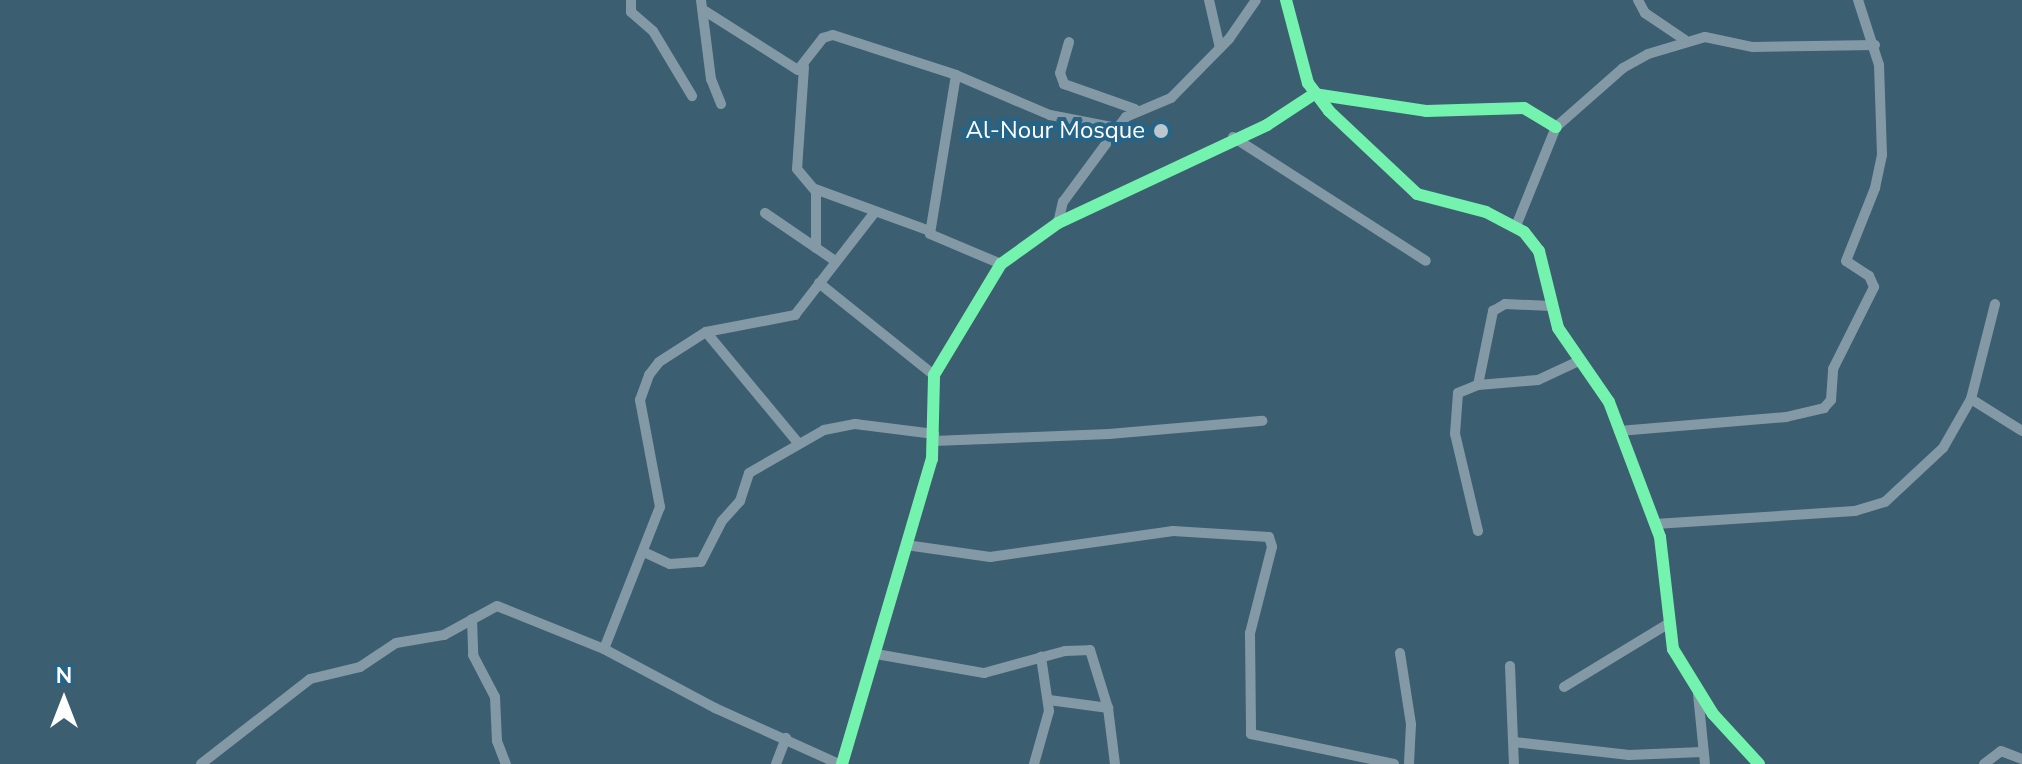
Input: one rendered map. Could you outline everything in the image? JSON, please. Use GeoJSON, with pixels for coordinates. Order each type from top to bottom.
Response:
{"type":"FeatureCollection","features":[{"type":"Feature","properties":{"kind":"street"},"geometry":{"type":"LineString","coordinates":[[631,0],[631,12],[653,31],[692,96]]}},
{"type":"Feature","properties":{"kind":"street"},"geometry":{"type":"LineString","coordinates":[[1209,0],[1220,48]]}},
{"type":"Feature","properties":{"kind":"street"},"geometry":{"type":"LineString","coordinates":[[1058,223],[1063,202],[1117,128],[1135,109],[1171,98],[1220,48],[1256,0]]}},
{"type":"Feature","properties":{"kind":"street"},"geometry":{"type":"LineString","coordinates":[[1286,0],[1314,94],[1417,194],[1475,207],[1516,226],[1539,251],[1551,306],[1579,361],[1609,402],[1655,524],[1663,552],[1666,625],[1673,649],[1698,692],[1759,764]]}},
{"type":"Feature","properties":{"kind":"street"},"geometry":{"type":"LineString","coordinates":[[1638,0],[1645,13],[1685,40]]}},
{"type":"Feature","properties":{"kind":"street"},"geometry":{"type":"LineString","coordinates":[[1619,431],[1786,417],[1829,405],[1833,369],[1874,287],[1869,276],[1846,261],[1880,173],[1875,45],[1858,0]]}},
{"type":"Feature","properties":{"kind":"street"},"geometry":{"type":"LineString","coordinates":[[703,6],[792,69],[804,67]]}},
{"type":"Feature","properties":{"kind":"street"},"geometry":{"type":"LineString","coordinates":[[703,6],[711,79],[721,104]]}},
{"type":"Feature","properties":{"kind":"street"},"geometry":{"type":"LineString","coordinates":[[1001,264],[934,237],[930,231],[815,189],[797,169],[804,67],[823,38],[833,35],[956,75],[1060,118],[1117,128]]}},
{"type":"Feature","properties":{"kind":"street"},"geometry":{"type":"LineString","coordinates":[[1516,226],[1556,127],[1623,68],[1685,40],[1705,37],[1753,47],[1875,45]]}},
{"type":"Feature","properties":{"kind":"street"},"geometry":{"type":"LineString","coordinates":[[1069,42],[1060,73],[1064,84],[1135,109]]}},
{"type":"Feature","properties":{"kind":"street"},"geometry":{"type":"LineString","coordinates":[[930,231],[956,75]]}},
{"type":"Feature","properties":{"kind":"street"},"geometry":{"type":"LineString","coordinates":[[201,764],[310,679],[360,667],[396,643],[444,635],[501,606],[604,649],[715,708],[841,764],[876,654],[934,437],[934,375],[1001,264],[1058,223],[1233,137],[1267,125],[1314,94],[1426,111],[1524,108],[1556,127]]}},
{"type":"Feature","properties":{"kind":"street"},"geometry":{"type":"LineString","coordinates":[[1233,137],[1426,261]]}},
{"type":"Feature","properties":{"kind":"street"},"geometry":{"type":"LineString","coordinates":[[815,189],[816,248]]}},
{"type":"Feature","properties":{"kind":"street"},"geometry":{"type":"LineString","coordinates":[[765,213],[834,260]]}},
{"type":"Feature","properties":{"kind":"street"},"geometry":{"type":"LineString","coordinates":[[604,649],[646,553],[661,498],[641,413],[642,388],[659,362],[706,332],[793,316],[874,213]]}},
{"type":"Feature","properties":{"kind":"street"},"geometry":{"type":"LineString","coordinates":[[819,283],[934,375]]}},
{"type":"Feature","properties":{"kind":"street"},"geometry":{"type":"LineString","coordinates":[[1478,385],[1493,311],[1505,304],[1551,306]]}},
{"type":"Feature","properties":{"kind":"street"},"geometry":{"type":"LineString","coordinates":[[1655,524],[1855,511],[1885,502],[1943,448],[1971,399],[1995,304]]}},
{"type":"Feature","properties":{"kind":"street"},"geometry":{"type":"LineString","coordinates":[[706,332],[798,443]]}},
{"type":"Feature","properties":{"kind":"street"},"geometry":{"type":"LineString","coordinates":[[1478,531],[1454,416],[1458,393],[1478,385],[1538,380],[1579,361]]}},
{"type":"Feature","properties":{"kind":"street"},"geometry":{"type":"LineString","coordinates":[[1971,399],[2022,431]]}},
{"type":"Feature","properties":{"kind":"street"},"geometry":{"type":"LineString","coordinates":[[646,553],[670,564],[701,562],[722,521],[740,501],[749,473],[824,430],[855,424],[934,437],[1109,434],[1262,421]]}},
{"type":"Feature","properties":{"kind":"street"},"geometry":{"type":"LineString","coordinates":[[906,545],[990,557],[1173,531],[1269,537],[1272,547],[1250,633],[1250,732],[1394,764]]}},
{"type":"Feature","properties":{"kind":"street"},"geometry":{"type":"LineString","coordinates":[[472,619],[473,655],[495,697],[497,741],[506,764]]}},
{"type":"Feature","properties":{"kind":"street"},"geometry":{"type":"LineString","coordinates":[[1564,687],[1666,625]]}},
{"type":"Feature","properties":{"kind":"street"},"geometry":{"type":"LineString","coordinates":[[876,654],[981,673],[1041,657],[1090,650],[1108,708],[1115,764]]}},
{"type":"Feature","properties":{"kind":"street"},"geometry":{"type":"LineString","coordinates":[[1400,653],[1411,724],[1409,764]]}},
{"type":"Feature","properties":{"kind":"street"},"geometry":{"type":"LineString","coordinates":[[1034,764],[1048,723],[1049,700],[1041,657]]}},
{"type":"Feature","properties":{"kind":"street"},"geometry":{"type":"LineString","coordinates":[[1510,666],[1514,764]]}},
{"type":"Feature","properties":{"kind":"street"},"geometry":{"type":"LineString","coordinates":[[1698,692],[1705,764]]}},
{"type":"Feature","properties":{"kind":"street"},"geometry":{"type":"LineString","coordinates":[[1049,700],[1108,708]]}},
{"type":"Feature","properties":{"kind":"street"},"geometry":{"type":"LineString","coordinates":[[776,764],[786,738]]}},
{"type":"Feature","properties":{"kind":"street"},"geometry":{"type":"LineString","coordinates":[[1514,742],[1629,755],[1702,752]]}},
{"type":"Feature","properties":{"kind":"street"},"geometry":{"type":"LineString","coordinates":[[1984,764],[2001,751],[2022,759]]}},
{"type":"Feature","properties":{"kind":"cycle path"},"geometry":{"type":"LineString","coordinates":[[1286,0],[1308,83],[1329,111],[1417,194],[1486,212],[1524,232],[1539,251],[1558,328],[1609,402],[1660,537],[1673,649],[1713,714],[1759,764]]}},
{"type":"Feature","properties":{"kind":"cycle path"},"geometry":{"type":"LineString","coordinates":[[842,764],[932,459],[934,375],[1001,264],[1058,223],[1267,125],[1314,94],[1426,111],[1524,108],[1556,127]]}},
{"type":"Feature","properties":{"kind":"place","name":"Al-Nour Mosque"},"geometry":{"type":"Point","coordinates":[1161,131]}}]}
